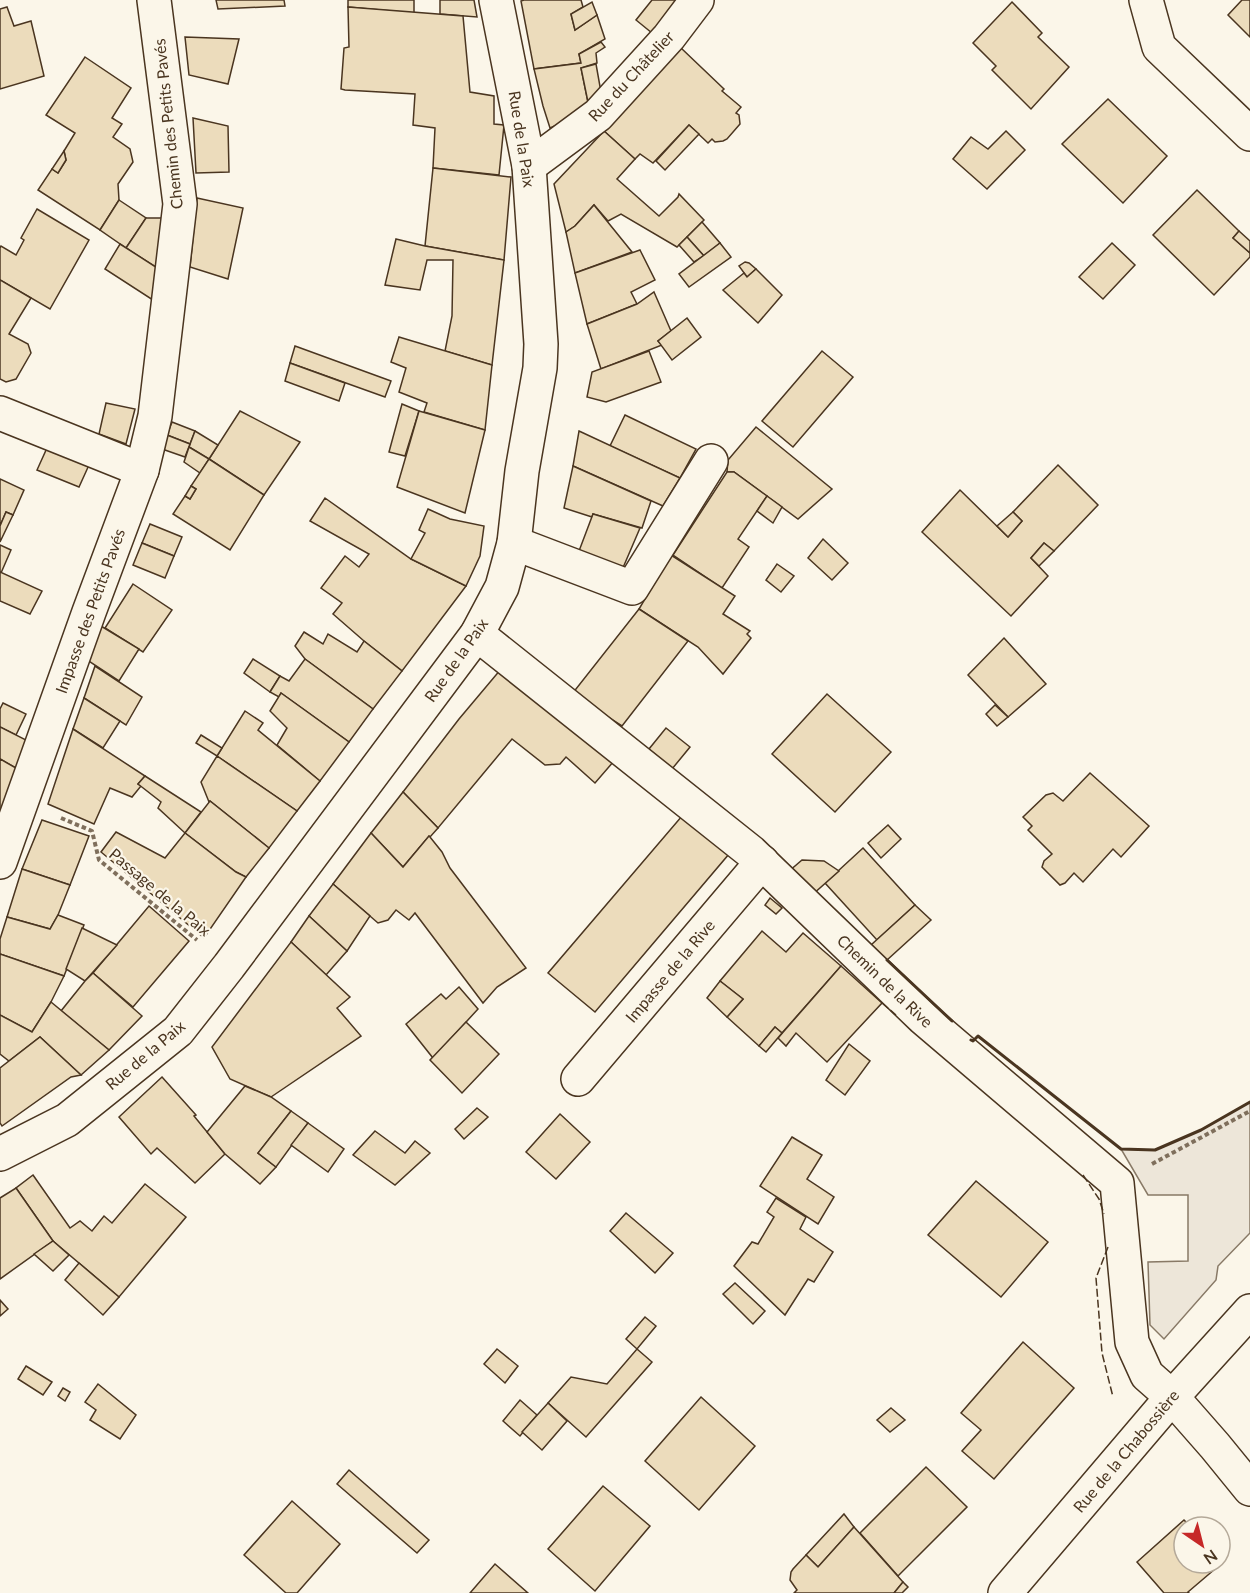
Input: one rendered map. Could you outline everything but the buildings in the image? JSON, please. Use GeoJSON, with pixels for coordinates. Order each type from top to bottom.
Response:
{"type":"FeatureCollection","features":[{"type":"Feature","properties":{"kind":"street","name":"Chemin des Petits Pavés"},"geometry":{"type":"LineString","coordinates":[[154,0],[180,204],[162,355]]}},
{"type":"Feature","properties":{"kind":"street","name":"Rue de la Paix"},"geometry":{"type":"LineString","coordinates":[[0,1154],[67,1120],[178,1031],[477,634],[502,587],[514,543],[522,471],[541,352],[529,166],[496,0]]}},
{"type":"Feature","properties":{"kind":"street","name":"Rue du Châtelier"},"geometry":{"type":"LineString","coordinates":[[529,166],[598,115],[669,37],[697,0]]}},
{"type":"Feature","properties":{"kind":"street"},"geometry":{"type":"LineString","coordinates":[[1146,0],[1159,46],[1250,134]]}},
{"type":"Feature","properties":{"kind":"street","name":"Impasse des Petits Pavés"},"geometry":{"type":"LineString","coordinates":[[0,862],[142,470],[155,417],[162,355]]}},
{"type":"Feature","properties":{"kind":"street"},"geometry":{"type":"LineString","coordinates":[[0,413],[142,470]]}},
{"type":"Feature","properties":{"kind":"street"},"geometry":{"type":"LineString","coordinates":[[514,543],[632,588],[711,461]]}},
{"type":"Feature","properties":{"kind":"street","name":"Chemin de la Rive"},"geometry":{"type":"LineString","coordinates":[[477,634],[752,852],[923,1018],[1117,1183]]}},
{"type":"Feature","properties":{"kind":"street","name":"Impasse de la Rive"},"geometry":{"type":"LineString","coordinates":[[578,1079],[762,862]]}},
{"type":"Feature","properties":{"kind":"street"},"geometry":{"type":"LineString","coordinates":[[1117,1183],[1132,1342],[1147,1375],[1172,1396],[1250,1489]]}},
{"type":"Feature","properties":{"kind":"street","name":"Rue de la Chabossière"},"geometry":{"type":"LineString","coordinates":[[1005,1593],[1172,1396],[1250,1311]]}},
{"type":"Feature","properties":{"kind":"path","name":"Passage de la Paix"},"geometry":{"type":"LineString","coordinates":[[22,801],[92,831],[99,860],[229,966]]}},
{"type":"Feature","properties":{"kind":"path"},"geometry":{"type":"LineString","coordinates":[[1117,1183],[1250,1111]]}},
{"type":"Feature","properties":{"kind":"shaded area"},"geometry":{"type":"Polygon","coordinates":[[[1250,1102],[1250,1233],[1218,1266],[1216,1280],[1164,1339],[1150,1325],[1148,1262],[1188,1261],[1188,1195],[1148,1195],[1121,1149],[1155,1150],[1201,1130],[1250,1102]]]}},
{"type":"Feature","properties":{"kind":"fence"},"geometry":{"type":"LineString","coordinates":[[882,1003],[896,1015]]}},
{"type":"Feature","properties":{"kind":"fence"},"geometry":{"type":"LineString","coordinates":[[1083,1175],[1099,1199],[1104,1214]]}},
{"type":"Feature","properties":{"kind":"fence"},"geometry":{"type":"LineString","coordinates":[[1108,1247],[1096,1278],[1102,1353],[1113,1397]]}},
{"type":"Feature","properties":{"kind":"wall"},"geometry":{"type":"LineString","coordinates":[[887,960],[952,1021]]}},
{"type":"Feature","properties":{"kind":"wall"},"geometry":{"type":"LineString","coordinates":[[971,1040],[973,1041],[978,1036],[1121,1149],[1155,1150],[1201,1130],[1250,1102]]}}]}
